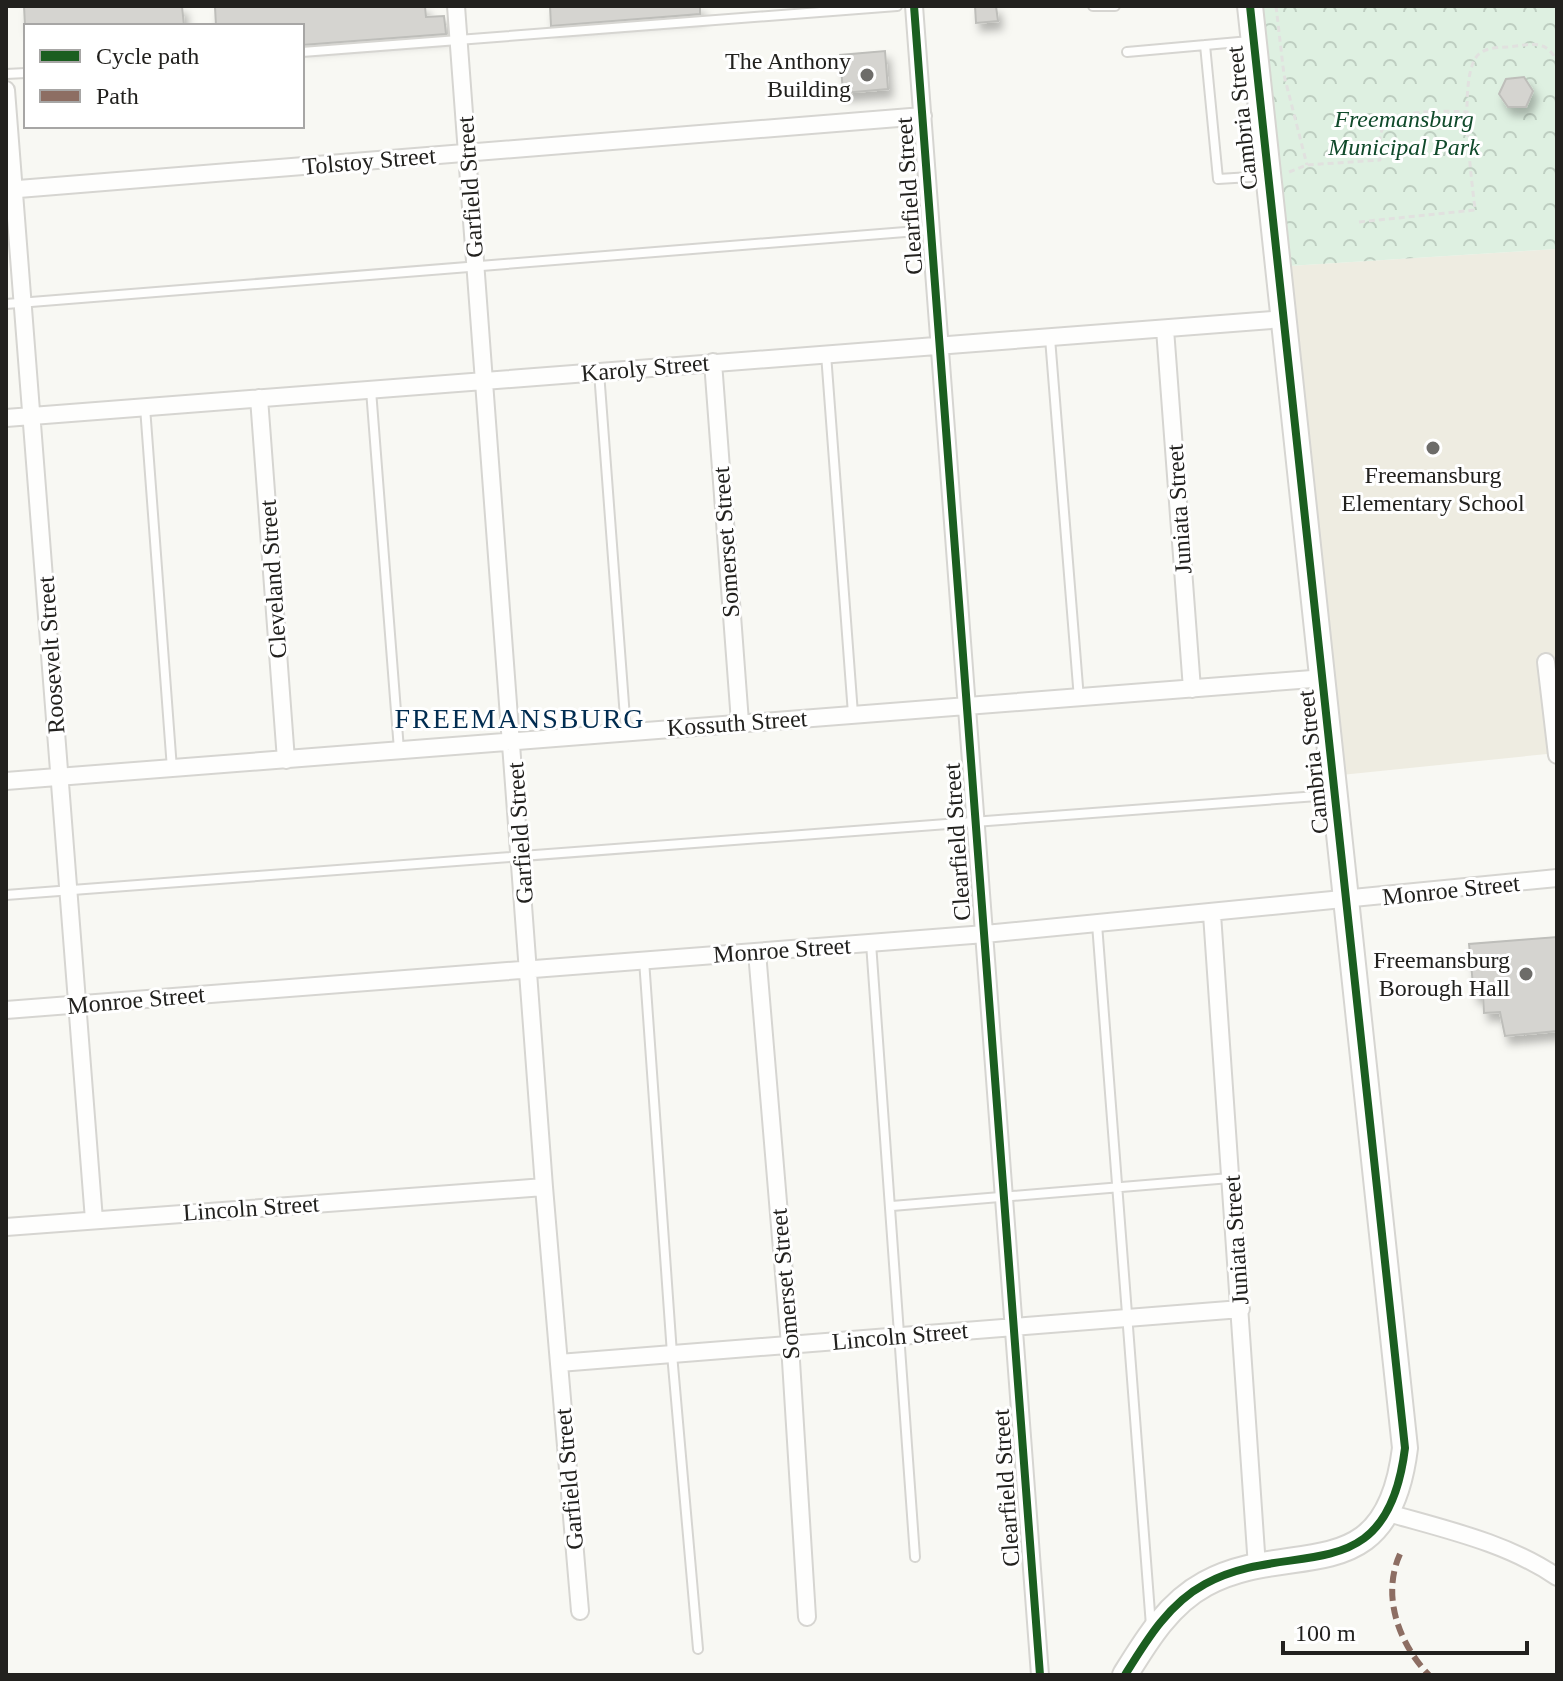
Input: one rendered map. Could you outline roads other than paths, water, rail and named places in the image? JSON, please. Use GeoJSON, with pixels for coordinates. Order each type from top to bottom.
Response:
{"type":"FeatureCollection","features":[{"type":"Feature","properties":{"kind":"street","name":"Garfield Street"},"geometry":{"type":"LineString","coordinates":[[456,6],[544,1187],[580,1611]]}},
{"type":"Feature","properties":{"kind":"street","name":"Clearfield Street"},"geometry":{"type":"LineString","coordinates":[[914,6],[1040,1675]]}},
{"type":"Feature","properties":{"kind":"street","name":"Cambria Street"},"geometry":{"type":"LineString","coordinates":[[1250,6],[1277,174],[1284,319],[1405,1437],[1399,1482],[1385,1512]]}},
{"type":"Feature","properties":{"kind":"street","name":"Roosevelt Street"},"geometry":{"type":"LineString","coordinates":[[6,90],[10,190],[24,302],[94,1220]]}},
{"type":"Feature","properties":{"kind":"street","name":"Tolstoy Street"},"geometry":{"type":"LineString","coordinates":[[10,190],[923,116]]}},
{"type":"Feature","properties":{"kind":"street","name":"Karoly Street"},"geometry":{"type":"LineString","coordinates":[[6,418],[1284,319]]}},
{"type":"Feature","properties":{"kind":"street","name":"Juniata Street"},"geometry":{"type":"LineString","coordinates":[[1165,329],[1192,689]]}},
{"type":"Feature","properties":{"kind":"street","name":"Somerset Street"},"geometry":{"type":"LineString","coordinates":[[713,362],[740,722]]}},
{"type":"Feature","properties":{"kind":"street","name":"Cleveland Street"},"geometry":{"type":"LineString","coordinates":[[259,398],[286,760]]}},
{"type":"Feature","properties":{"kind":"street"},"geometry":{"type":"LineString","coordinates":[[1546,662],[1557,755]]}},
{"type":"Feature","properties":{"kind":"street","name":"Kossuth Street"},"geometry":{"type":"LineString","coordinates":[[6,781],[1325,678]]}},
{"type":"Feature","properties":{"kind":"street","name":"Monroe Street"},"geometry":{"type":"LineString","coordinates":[[6,1010],[985,934],[1347,901],[1557,878]]}},
{"type":"Feature","properties":{"kind":"street","name":"Juniata Street"},"geometry":{"type":"LineString","coordinates":[[1212,914],[1257,1567]]}},
{"type":"Feature","properties":{"kind":"street","name":"Somerset Street"},"geometry":{"type":"LineString","coordinates":[[757,952],[790,1345],[807,1617]]}},
{"type":"Feature","properties":{"kind":"street","name":"Lincoln Street"},"geometry":{"type":"LineString","coordinates":[[6,1227],[544,1187]]}},
{"type":"Feature","properties":{"kind":"street","name":"Lincoln Street"},"geometry":{"type":"LineString","coordinates":[[559,1363],[1241,1309]]}},
{"type":"Feature","properties":{"kind":"street"},"geometry":{"type":"LineString","coordinates":[[1125,1675],[1171,1611],[1202,1585],[1257,1567],[1337,1553],[1372,1530],[1385,1512],[1494,1545],[1525,1558],[1557,1577]]}},
{"type":"Feature","properties":{"kind":"lane"},"geometry":{"type":"LineString","coordinates":[[304,52],[897,6]]}},
{"type":"Feature","properties":{"kind":"lane"},"geometry":{"type":"LineString","coordinates":[[1093,6],[1115,6]]}},
{"type":"Feature","properties":{"kind":"lane"},"geometry":{"type":"LineString","coordinates":[[1127,52],[1254,40]]}},
{"type":"Feature","properties":{"kind":"lane"},"geometry":{"type":"LineString","coordinates":[[1205,45],[1218,179],[1277,174]]}},
{"type":"Feature","properties":{"kind":"lane"},"geometry":{"type":"LineString","coordinates":[[6,304],[932,230]]}},
{"type":"Feature","properties":{"kind":"lane"},"geometry":{"type":"LineString","coordinates":[[1050,338],[1079,699]]}},
{"type":"Feature","properties":{"kind":"lane"},"geometry":{"type":"LineString","coordinates":[[825,353],[853,714]]}},
{"type":"Feature","properties":{"kind":"lane"},"geometry":{"type":"LineString","coordinates":[[599,372],[626,731]]}},
{"type":"Feature","properties":{"kind":"lane"},"geometry":{"type":"LineString","coordinates":[[371,390],[399,750]]}},
{"type":"Feature","properties":{"kind":"lane"},"geometry":{"type":"LineString","coordinates":[[145,407],[172,769]]}},
{"type":"Feature","properties":{"kind":"lane"},"geometry":{"type":"LineString","coordinates":[[6,895],[1336,794]]}},
{"type":"Feature","properties":{"kind":"lane"},"geometry":{"type":"LineString","coordinates":[[1097,924],[1151,1635]]}},
{"type":"Feature","properties":{"kind":"lane"},"geometry":{"type":"LineString","coordinates":[[871,943],[915,1557]]}},
{"type":"Feature","properties":{"kind":"lane"},"geometry":{"type":"LineString","coordinates":[[644,960],[672,1354],[698,1649]]}},
{"type":"Feature","properties":{"kind":"lane"},"geometry":{"type":"LineString","coordinates":[[892,1206],[1004,1199],[1232,1177]]}},
{"type":"Feature","properties":{"kind":"place","name":"The Anthony Building"},"geometry":{"type":"Point","coordinates":[867,75]}},
{"type":"Feature","properties":{"kind":"place","name":"Freemansburg Elementary School"},"geometry":{"type":"Point","coordinates":[1433,448]}},
{"type":"Feature","properties":{"kind":"place","name":"Freemansburg Borough Hall"},"geometry":{"type":"Point","coordinates":[1526,974]}},
{"type":"Feature","properties":{"kind":"district","name":"FREEMANSBURG"},"geometry":{"type":"Point","coordinates":[520,718]}},
{"type":"Feature","properties":{"kind":"park label","name":"Freemansburg Municipal Park"},"geometry":{"type":"Point","coordinates":[1404,133]}}]}
